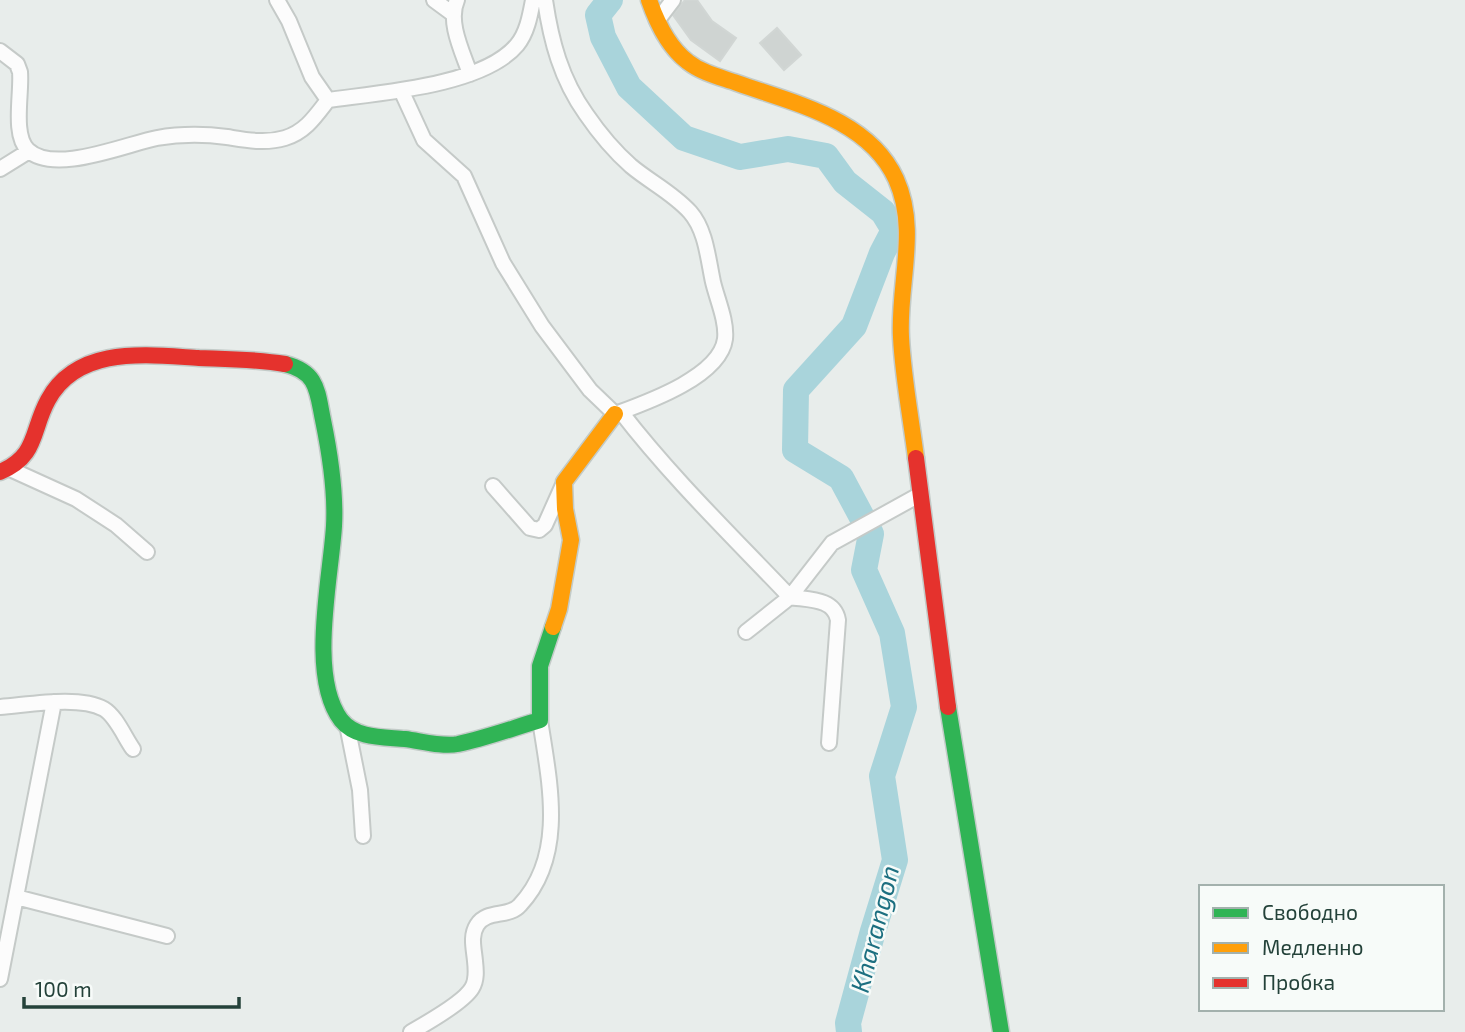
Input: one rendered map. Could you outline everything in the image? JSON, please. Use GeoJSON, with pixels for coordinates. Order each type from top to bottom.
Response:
{"type":"FeatureCollection","features":[{"type":"Feature","properties":{"kind":"street"},"geometry":{"type":"LineString","coordinates":[[277,0],[289,21],[312,77],[328,100]]}},
{"type":"Feature","properties":{"kind":"street"},"geometry":{"type":"LineString","coordinates":[[434,0],[455,7],[470,75]]}},
{"type":"Feature","properties":{"kind":"street"},"geometry":{"type":"LineString","coordinates":[[0,51],[17,64],[20,72],[20,133],[29,151],[46,159],[73,159],[171,136],[224,136],[254,141],[283,139],[307,127],[328,100],[401,90],[470,75],[502,60],[518,44],[529,21],[533,0]]}},
{"type":"Feature","properties":{"kind":"street"},"geometry":{"type":"LineString","coordinates":[[493,486],[530,528],[539,530],[545,525],[564,482],[618,413],[679,388],[699,374],[720,352],[725,332],[698,223],[682,204],[613,148],[585,113],[565,79],[555,53],[545,0]]}},
{"type":"Feature","properties":{"kind":"street"},"geometry":{"type":"LineString","coordinates":[[673,0],[653,11],[670,46],[689,63],[848,128],[871,144],[891,169],[904,203],[908,235],[900,314],[901,337],[947,698],[1001,1032]]}},
{"type":"Feature","properties":{"kind":"street"},"geometry":{"type":"LineString","coordinates":[[401,90],[424,140],[464,176],[503,263],[542,326],[590,390],[618,413],[790,597],[824,602],[837,613],[829,743]]}},
{"type":"Feature","properties":{"kind":"street"},"geometry":{"type":"LineString","coordinates":[[0,169],[29,151]]}},
{"type":"Feature","properties":{"kind":"street"},"geometry":{"type":"LineString","coordinates":[[5,470],[29,453],[43,408],[63,379],[100,359],[135,355],[230,359],[294,365],[305,371],[316,387],[332,480],[334,527],[324,609],[323,652],[330,695],[340,721],[348,730],[360,790],[363,836]]}},
{"type":"Feature","properties":{"kind":"street"},"geometry":{"type":"LineString","coordinates":[[5,470],[76,499],[116,524],[147,552]]}},
{"type":"Feature","properties":{"kind":"street"},"geometry":{"type":"LineString","coordinates":[[411,1032],[472,989],[475,980],[473,936],[476,926],[489,916],[516,909],[538,879],[548,846],[552,796],[540,720],[540,666],[559,609],[571,540],[564,501],[564,482]]}},
{"type":"Feature","properties":{"kind":"street"},"geometry":{"type":"LineString","coordinates":[[746,632],[790,597],[826,548],[921,494]]}},
{"type":"Feature","properties":{"kind":"street"},"geometry":{"type":"LineString","coordinates":[[0,707],[54,702],[88,704],[106,710],[133,749]]}},
{"type":"Feature","properties":{"kind":"street"},"geometry":{"type":"LineString","coordinates":[[0,979],[54,702]]}},
{"type":"Feature","properties":{"kind":"street"},"geometry":{"type":"LineString","coordinates":[[348,730],[369,736],[455,745],[540,720]]}},
{"type":"Feature","properties":{"kind":"street"},"geometry":{"type":"LineString","coordinates":[[16,897],[167,936]]}},
{"type":"Feature","properties":{"kind":"building"},"geometry":{"type":"Polygon","coordinates":[[[685,0],[697,0],[712,21],[736,38],[720,61],[691,40],[673,15],[685,0]]]}},
{"type":"Feature","properties":{"kind":"building"},"geometry":{"type":"Polygon","coordinates":[[[777,28],[801,55],[784,70],[760,43],[777,28]]]}},
{"type":"Feature","properties":{"kind":"waterway","name":"Kharangon"},"geometry":{"type":"LineString","coordinates":[[610,0],[598,15],[603,37],[629,87],[684,138],[740,157],[788,149],[826,156],[845,182],[883,212],[894,230],[882,253],[854,326],[796,390],[795,450],[841,478],[871,534],[864,570],[892,633],[904,707],[882,776],[895,860],[848,1023],[849,1032]]}},
{"type":"Feature","properties":{"kind":"traffic: fast"},"geometry":{"type":"LineString","coordinates":[[285,364],[304,372],[314,384],[328,446],[334,513],[323,653],[331,701],[347,726],[371,736],[452,745],[540,720],[540,666],[553,627]]}},
{"type":"Feature","properties":{"kind":"traffic: fast"},"geometry":{"type":"LineString","coordinates":[[948,707],[1001,1032]]}},
{"type":"Feature","properties":{"kind":"traffic: slow"},"geometry":{"type":"LineString","coordinates":[[649,0],[664,34],[688,62],[711,74],[827,116],[849,128],[884,158],[903,198],[906,218],[901,337],[916,458]]}},
{"type":"Feature","properties":{"kind":"traffic: slow"},"geometry":{"type":"LineString","coordinates":[[553,627],[559,609],[571,540],[565,509],[564,482],[615,414]]}},
{"type":"Feature","properties":{"kind":"traffic: jam"},"geometry":{"type":"LineString","coordinates":[[0,472],[12,466],[27,450],[48,400],[61,382],[77,370],[95,362],[136,355],[285,364]]}},
{"type":"Feature","properties":{"kind":"traffic: jam"},"geometry":{"type":"LineString","coordinates":[[916,458],[948,707]]}}]}
